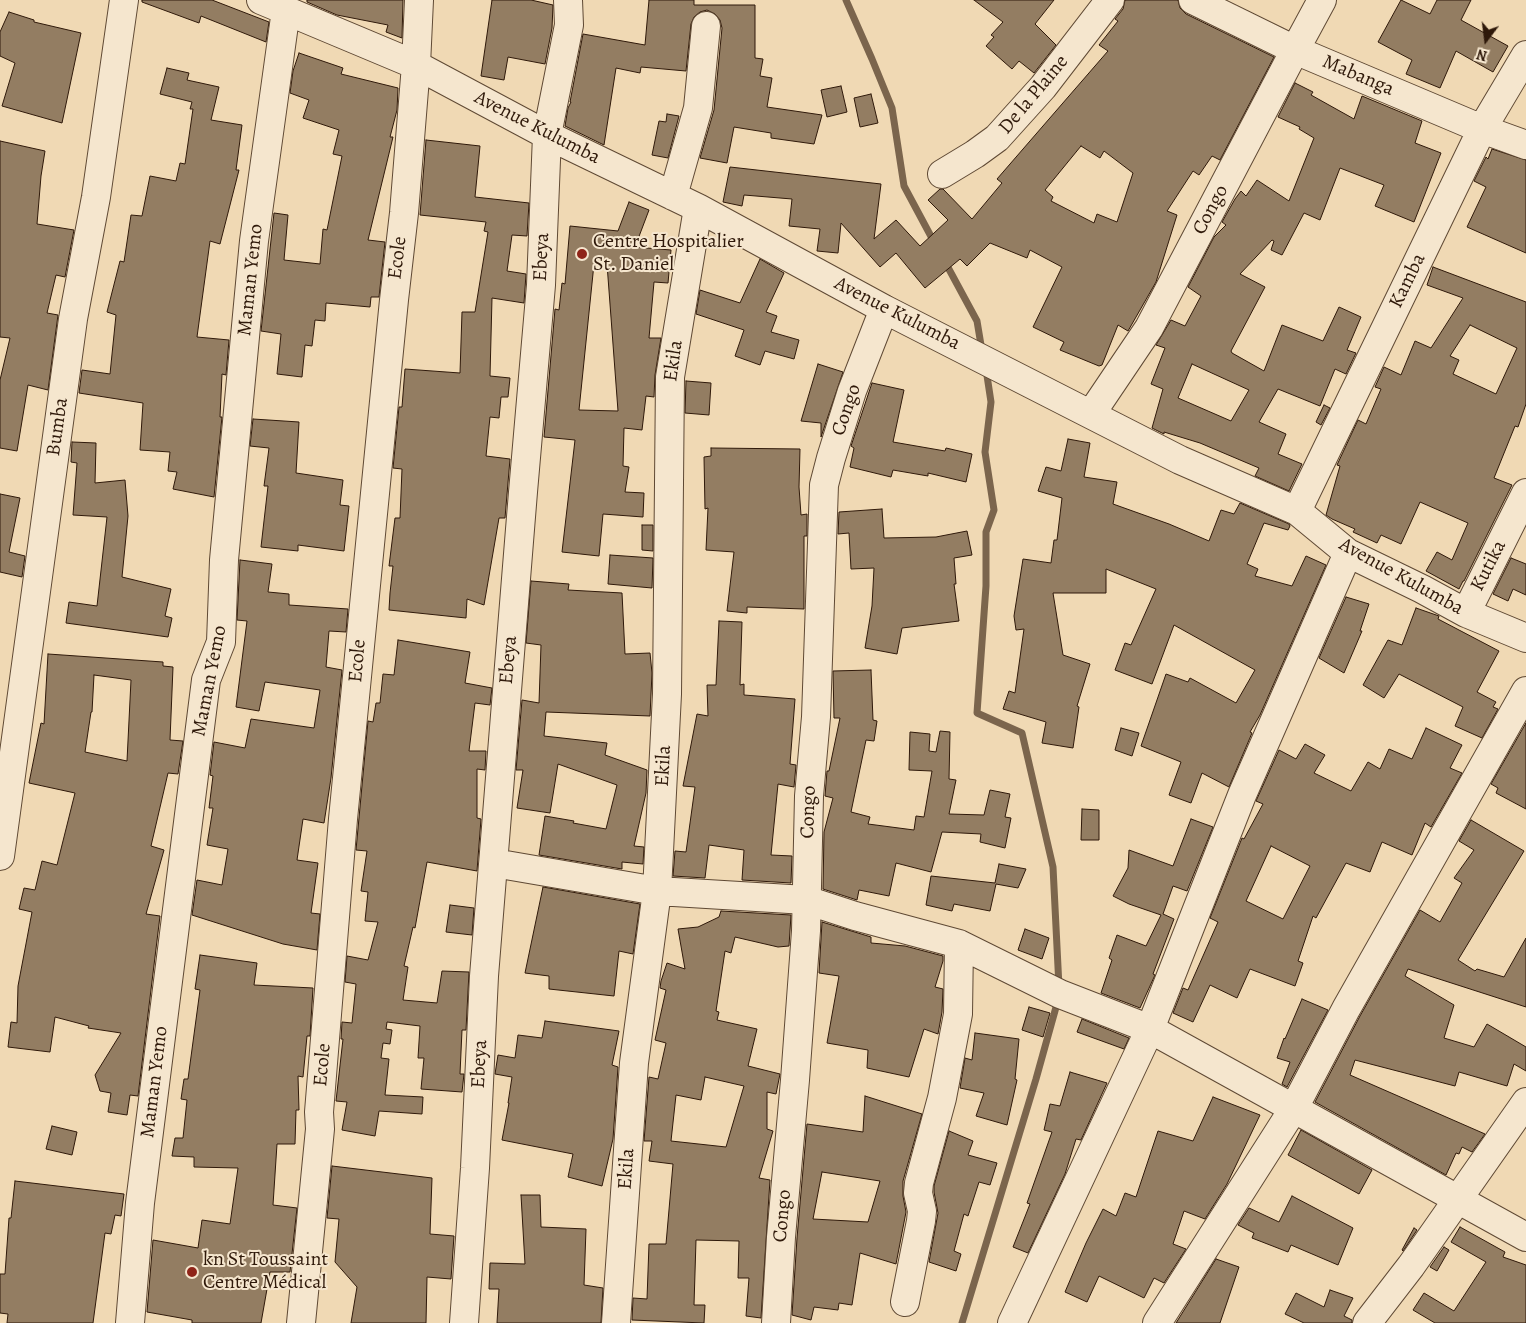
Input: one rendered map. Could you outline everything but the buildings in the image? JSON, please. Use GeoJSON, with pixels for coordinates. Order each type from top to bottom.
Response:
{"type":"FeatureCollection","features":[{"type":"Feature","properties":{"kind":"street","name":"Bumba"},"geometry":{"type":"LineString","coordinates":[[0,856],[73,319],[96,197],[124,0]]}},
{"type":"Feature","properties":{"kind":"street","name":"Avenue Kulumba"},"geometry":{"type":"LineString","coordinates":[[261,0],[416,66],[547,135],[698,208],[884,309],[1180,460],[1298,511],[1348,553],[1466,613],[1526,638]]}},
{"type":"Feature","properties":{"kind":"street","name":"Ecole"},"geometry":{"type":"LineString","coordinates":[[301,1323],[320,1129],[318,1112],[343,819],[404,213],[416,66],[419,0]]}},
{"type":"Feature","properties":{"kind":"street","name":"Ebeya"},"geometry":{"type":"LineString","coordinates":[[464,1323],[475,1168],[484,976],[515,580],[541,284],[547,135],[569,25],[568,0]]}},
{"type":"Feature","properties":{"kind":"street","name":"De la Plaine"},"geometry":{"type":"LineString","coordinates":[[942,174],[997,138],[1043,88],[1110,0]]}},
{"type":"Feature","properties":{"kind":"street","name":"Mabanga"},"geometry":{"type":"LineString","coordinates":[[1193,0],[1294,50],[1482,129],[1526,145]]}},
{"type":"Feature","properties":{"kind":"street","name":"Congo"},"geometry":{"type":"LineString","coordinates":[[1092,414],[1149,328],[1322,0]]}},
{"type":"Feature","properties":{"kind":"street","name":"Maman Yemo"},"geometry":{"type":"LineString","coordinates":[[130,1323],[140,1203],[206,680],[221,642],[224,560],[254,240],[286,10]]}},
{"type":"Feature","properties":{"kind":"street"},"geometry":{"type":"LineString","coordinates":[[673,196],[698,108],[706,26]]}},
{"type":"Feature","properties":{"kind":"street","name":"Kamba"},"geometry":{"type":"LineString","coordinates":[[1298,511],[1482,129],[1526,55]]}},
{"type":"Feature","properties":{"kind":"street","name":"Ekila"},"geometry":{"type":"LineString","coordinates":[[616,1323],[634,1063],[657,891],[667,694],[670,377],[698,208]]}},
{"type":"Feature","properties":{"kind":"street","name":"Congo"},"geometry":{"type":"LineString","coordinates":[[776,1323],[781,1237],[806,931],[809,796],[816,717],[824,484],[852,391],[884,309]]}},
{"type":"Feature","properties":{"kind":"street","name":"Kutika"},"geometry":{"type":"LineString","coordinates":[[1466,613],[1526,493]]}},
{"type":"Feature","properties":{"kind":"street"},"geometry":{"type":"LineString","coordinates":[[1012,1323],[1150,1029],[1242,794],[1348,553]]}},
{"type":"Feature","properties":{"kind":"street"},"geometry":{"type":"LineString","coordinates":[[1157,1323],[1294,1108],[1346,1009],[1526,691]]}},
{"type":"Feature","properties":{"kind":"street"},"geometry":{"type":"LineString","coordinates":[[494,863],[657,891],[806,900],[855,916],[959,944],[1060,994],[1150,1029],[1526,1237]]}},
{"type":"Feature","properties":{"kind":"street"},"geometry":{"type":"LineString","coordinates":[[905,1302],[921,1221],[922,1211],[918,1193],[919,1183],[942,1098],[958,1014],[959,944]]}},
{"type":"Feature","properties":{"kind":"street"},"geometry":{"type":"LineString","coordinates":[[1368,1323],[1411,1266],[1526,1102]]}},
{"type":"Feature","properties":{"kind":"waterway"},"geometry":{"type":"LineString","coordinates":[[846,0],[892,108],[904,186],[934,242]]}},
{"type":"Feature","properties":{"kind":"waterway"},"geometry":{"type":"LineString","coordinates":[[944,260],[977,321],[982,351]]}},
{"type":"Feature","properties":{"kind":"waterway"},"geometry":{"type":"LineString","coordinates":[[986,369],[991,402],[985,452],[994,510],[986,532],[986,586],[977,713],[1022,733],[1053,867],[1059,987]]}},
{"type":"Feature","properties":{"kind":"waterway"},"geometry":{"type":"LineString","coordinates":[[962,1323],[1058,1000]]}},
{"type":"Feature","properties":{"kind":"place","name":"Centre Hospitalier St. Daniel"},"geometry":{"type":"Point","coordinates":[582,254]}},
{"type":"Feature","properties":{"kind":"place","name":"kn St Toussaint Centre Médical"},"geometry":{"type":"Point","coordinates":[192,1272]}}]}
